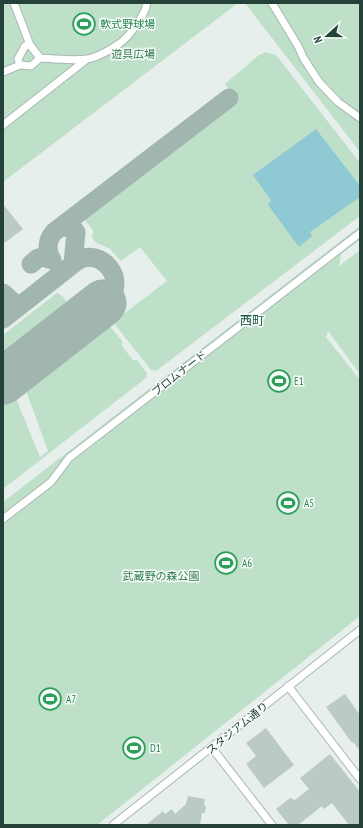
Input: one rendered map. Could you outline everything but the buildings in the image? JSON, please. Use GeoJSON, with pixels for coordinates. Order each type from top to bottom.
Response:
{"type":"FeatureCollection","features":[{"type":"Feature","properties":{"kind":"street"},"geometry":{"type":"LineString","coordinates":[[14,3],[30,45],[40,58]]}},
{"type":"Feature","properties":{"kind":"street"},"geometry":{"type":"LineString","coordinates":[[3,125],[88,59],[120,44],[146,10],[147,3]]}},
{"type":"Feature","properties":{"kind":"street"},"geometry":{"type":"LineString","coordinates":[[272,3],[319,82],[338,102],[360,118]]}},
{"type":"Feature","properties":{"kind":"street"},"geometry":{"type":"LineString","coordinates":[[20,65],[18,59],[25,46],[30,45]]}},
{"type":"Feature","properties":{"kind":"street"},"geometry":{"type":"LineString","coordinates":[[3,72],[20,65],[31,66],[40,58],[88,59]]}},
{"type":"Feature","properties":{"kind":"street","name":"プロムナード"},"geometry":{"type":"LineString","coordinates":[[3,519],[51,482],[69,458],[360,232]]}},
{"type":"Feature","properties":{"kind":"street","name":"スタジアム通り"},"geometry":{"type":"LineString","coordinates":[[113,825],[360,630]]}},
{"type":"Feature","properties":{"kind":"street"},"geometry":{"type":"LineString","coordinates":[[288,686],[360,779]]}},
{"type":"Feature","properties":{"kind":"street"},"geometry":{"type":"LineString","coordinates":[[212,748],[272,825]]}},
{"type":"Feature","properties":{"kind":"green space","name":"遊具広場"},"geometry":{"type":"Polygon","coordinates":[[[3,3],[238,3],[3,182],[3,3]]]}},
{"type":"Feature","properties":{"kind":"green space"},"geometry":{"type":"Polygon","coordinates":[[[245,3],[360,3],[360,152],[245,3]]]}},
{"type":"Feature","properties":{"kind":"green space"},"geometry":{"type":"Polygon","coordinates":[[[265,52],[276,55],[360,163],[360,216],[156,371],[151,370],[113,322],[167,281],[140,247],[121,261],[110,249],[95,242],[92,237],[93,230],[84,219],[236,101],[225,84],[259,55],[265,52]]]}},
{"type":"Feature","properties":{"kind":"green space","name":"武蔵野の森公園"},"geometry":{"type":"Polygon","coordinates":[[[360,226],[360,240],[341,254],[339,266],[360,250],[360,374],[328,331],[326,337],[360,380],[360,616],[97,825],[3,825],[3,502],[360,226]]]}},
{"type":"Feature","properties":{"kind":"green space"},"geometry":{"type":"Polygon","coordinates":[[[57,293],[64,298],[66,305],[3,355],[3,335],[57,293]]]}},
{"type":"Feature","properties":{"kind":"green space"},"geometry":{"type":"Polygon","coordinates":[[[108,324],[122,341],[122,346],[133,360],[137,360],[147,373],[146,378],[3,489],[3,405],[15,396],[40,457],[48,451],[25,388],[108,324]]]}},
{"type":"Feature","properties":{"kind":"water"},"geometry":{"type":"Polygon","coordinates":[[[316,129],[360,186],[360,197],[310,232],[312,236],[299,247],[268,205],[271,200],[253,175],[316,129]]]}},
{"type":"Feature","properties":{"kind":"taxiway"},"geometry":{"type":"LineString","coordinates":[[52,260],[48,245],[54,232],[229,98]]}},
{"type":"Feature","properties":{"kind":"taxiway"},"geometry":{"type":"LineString","coordinates":[[61,228],[71,226],[76,232],[73,264]]}},
{"type":"Feature","properties":{"kind":"taxiway"},"geometry":{"type":"LineString","coordinates":[[31,264],[38,258],[43,257],[52,260]]}},
{"type":"Feature","properties":{"kind":"taxiway"},"geometry":{"type":"LineString","coordinates":[[3,319],[77,261],[86,258],[95,258],[103,261],[109,267],[115,283],[113,291],[108,299]]}},
{"type":"Feature","properties":{"kind":"taxiway"},"geometry":{"type":"LineString","coordinates":[[3,293],[15,303],[18,304],[25,302]]}},
{"type":"Feature","properties":{"kind":"runway"},"geometry":{"type":"LineString","coordinates":[[3,381],[103,303]]}},
{"type":"Feature","properties":{"kind":"place","name":"軟式野球場"},"geometry":{"type":"Point","coordinates":[84,24]}},
{"type":"Feature","properties":{"kind":"place","name":"E1"},"geometry":{"type":"Point","coordinates":[279,381]}},
{"type":"Feature","properties":{"kind":"place","name":"A5"},"geometry":{"type":"Point","coordinates":[288,503]}},
{"type":"Feature","properties":{"kind":"place","name":"A6"},"geometry":{"type":"Point","coordinates":[226,563]}},
{"type":"Feature","properties":{"kind":"place","name":"A7"},"geometry":{"type":"Point","coordinates":[50,699]}},
{"type":"Feature","properties":{"kind":"place","name":"D1"},"geometry":{"type":"Point","coordinates":[134,748]}},
{"type":"Feature","properties":{"kind":"district","name":"西町"},"geometry":{"type":"Point","coordinates":[252,320]}}]}
